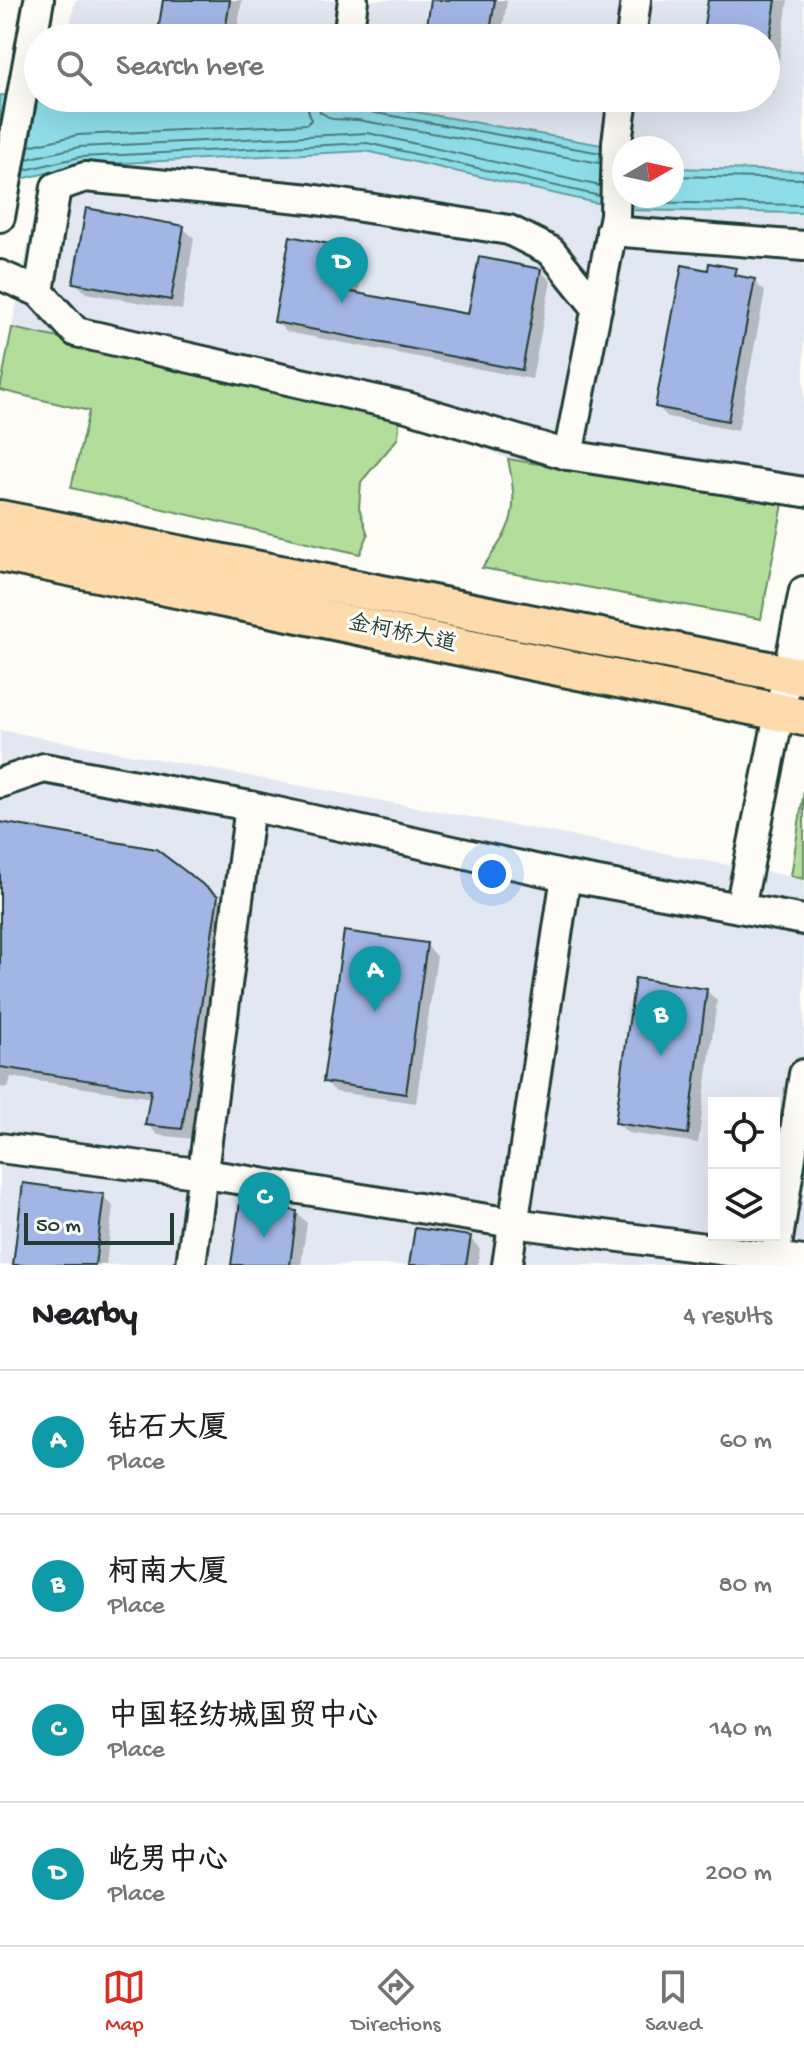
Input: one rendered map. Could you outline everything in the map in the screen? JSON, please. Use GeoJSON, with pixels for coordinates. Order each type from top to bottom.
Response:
{"type":"FeatureCollection","features":[{"type":"Feature","properties":{"kind":"main road","name":"金柯桥大道"},"geometry":{"type":"LineString","coordinates":[[0,519],[795,675]]}},
{"type":"Feature","properties":{"kind":"main road","name":"金柯桥大道"},"geometry":{"type":"LineString","coordinates":[[0,553],[792,715]]}},
{"type":"Feature","properties":{"kind":"street"},"geometry":{"type":"LineString","coordinates":[[35,24],[39,0]]}},
{"type":"Feature","properties":{"kind":"street"},"geometry":{"type":"LineString","coordinates":[[350,24],[353,0]]}},
{"type":"Feature","properties":{"kind":"street"},"geometry":{"type":"LineString","coordinates":[[633,24],[636,0]]}},
{"type":"Feature","properties":{"kind":"street"},"geometry":{"type":"LineString","coordinates":[[1,213],[24,83]]}},
{"type":"Feature","properties":{"kind":"street"},"geometry":{"type":"LineString","coordinates":[[568,455],[613,223],[621,112]]}},
{"type":"Feature","properties":{"kind":"street"},"geometry":{"type":"LineString","coordinates":[[39,292],[56,187],[85,177],[310,199],[509,230],[551,251],[597,308]]}},
{"type":"Feature","properties":{"kind":"street"},"geometry":{"type":"LineString","coordinates":[[613,223],[804,246]]}},
{"type":"Feature","properties":{"kind":"street"},"geometry":{"type":"LineString","coordinates":[[0,275],[39,292],[76,332],[407,407],[568,455],[804,492]]}},
{"type":"Feature","properties":{"kind":"street"},"geometry":{"type":"LineString","coordinates":[[740,908],[792,715],[804,591]]}},
{"type":"Feature","properties":{"kind":"street"},"geometry":{"type":"LineString","coordinates":[[0,783],[44,768],[250,806],[566,876],[804,920]]}},
{"type":"Feature","properties":{"kind":"street"},"geometry":{"type":"LineString","coordinates":[[191,1265],[250,806]]}},
{"type":"Feature","properties":{"kind":"street"},"geometry":{"type":"LineString","coordinates":[[507,1265],[566,876]]}},
{"type":"Feature","properties":{"kind":"street"},"geometry":{"type":"LineString","coordinates":[[774,1260],[804,1074]]}},
{"type":"Feature","properties":{"kind":"street"},"geometry":{"type":"LineString","coordinates":[[0,1148],[205,1174],[513,1223],[774,1260],[804,1261]]}},
{"type":"Feature","properties":{"kind":"shaded area"},"geometry":{"type":"Polygon","coordinates":[[[75,0],[804,0],[804,508],[508,459],[400,411],[12,328],[53,112],[780,112],[780,24],[71,24],[75,0]]]}},
{"type":"Feature","properties":{"kind":"shaded area"},"geometry":{"type":"Polygon","coordinates":[[[0,730],[804,879],[804,1265],[0,1265],[0,730]]]}},
{"type":"Feature","properties":{"kind":"green space"},"geometry":{"type":"Polygon","coordinates":[[[12,328],[400,411],[398,438],[361,482],[359,508],[368,535],[360,554],[71,488],[89,411],[0,390],[12,328]]]}},
{"type":"Feature","properties":{"kind":"green space"},"geometry":{"type":"Polygon","coordinates":[[[508,459],[783,504],[761,619],[482,568],[501,540],[511,517],[513,492],[508,459]]]}},
{"type":"Feature","properties":{"kind":"green space"},"geometry":{"type":"Polygon","coordinates":[[[804,790],[804,879],[791,876],[804,790]]]}},
{"type":"Feature","properties":{"kind":"water"},"geometry":{"type":"Polygon","coordinates":[[[0,95],[24,97],[24,112],[416,112],[612,147],[612,207],[366,151],[81,165],[0,184],[0,95]]]}},
{"type":"Feature","properties":{"kind":"water"},"geometry":{"type":"Polygon","coordinates":[[[684,168],[804,171],[804,213],[618,208],[684,208],[684,168]]]}},
{"type":"Feature","properties":{"kind":"building"},"geometry":{"type":"Polygon","coordinates":[[[163,0],[230,0],[226,24],[159,24],[163,0]]]}},
{"type":"Feature","properties":{"kind":"building"},"geometry":{"type":"Polygon","coordinates":[[[431,0],[495,0],[491,24],[427,24],[431,0]]]}},
{"type":"Feature","properties":{"kind":"building"},"geometry":{"type":"Polygon","coordinates":[[[708,0],[776,0],[772,24],[704,24],[708,0]]]}},
{"type":"Feature","properties":{"kind":"building"},"geometry":{"type":"Polygon","coordinates":[[[86,208],[184,226],[171,300],[73,283],[86,208]]]}},
{"type":"Feature","properties":{"kind":"building"},"geometry":{"type":"Polygon","coordinates":[[[290,236],[354,249],[346,291],[468,314],[479,257],[541,269],[522,370],[274,322],[290,236]]]}},
{"type":"Feature","properties":{"kind":"building"},"geometry":{"type":"Polygon","coordinates":[[[709,263],[736,268],[734,275],[755,279],[728,421],[655,407],[682,265],[708,270],[709,263]]]}},
{"type":"Feature","properties":{"kind":"building"},"geometry":{"type":"Polygon","coordinates":[[[0,822],[156,849],[218,896],[182,1129],[145,1125],[151,1090],[0,1067],[0,822]]]}},
{"type":"Feature","properties":{"kind":"building"},"geometry":{"type":"Polygon","coordinates":[[[344,931],[427,943],[406,1094],[323,1082],[344,931]]]}},
{"type":"Feature","properties":{"kind":"building"},"geometry":{"type":"Polygon","coordinates":[[[635,978],[707,989],[688,1134],[615,1123],[635,978]]]}},
{"type":"Feature","properties":{"kind":"building"},"geometry":{"type":"Polygon","coordinates":[[[23,1183],[104,1194],[95,1265],[13,1265],[23,1183]]]}},
{"type":"Feature","properties":{"kind":"building"},"geometry":{"type":"Polygon","coordinates":[[[240,1202],[297,1211],[290,1265],[231,1265],[240,1202]]]}},
{"type":"Feature","properties":{"kind":"building"},"geometry":{"type":"Polygon","coordinates":[[[415,1228],[471,1236],[466,1265],[409,1265],[415,1228]]]}},
{"type":"Feature","properties":{"kind":"place","name":"屹男中心"},"geometry":{"type":"Point","coordinates":[342,303]}},
{"type":"Feature","properties":{"kind":"place","name":"钻石大厦"},"geometry":{"type":"Point","coordinates":[375,1012]}},
{"type":"Feature","properties":{"kind":"place","name":"柯南大厦"},"geometry":{"type":"Point","coordinates":[661,1056]}},
{"type":"Feature","properties":{"kind":"place","name":"中国轻纺城国贸中心"},"geometry":{"type":"Point","coordinates":[264,1238]}}]}
